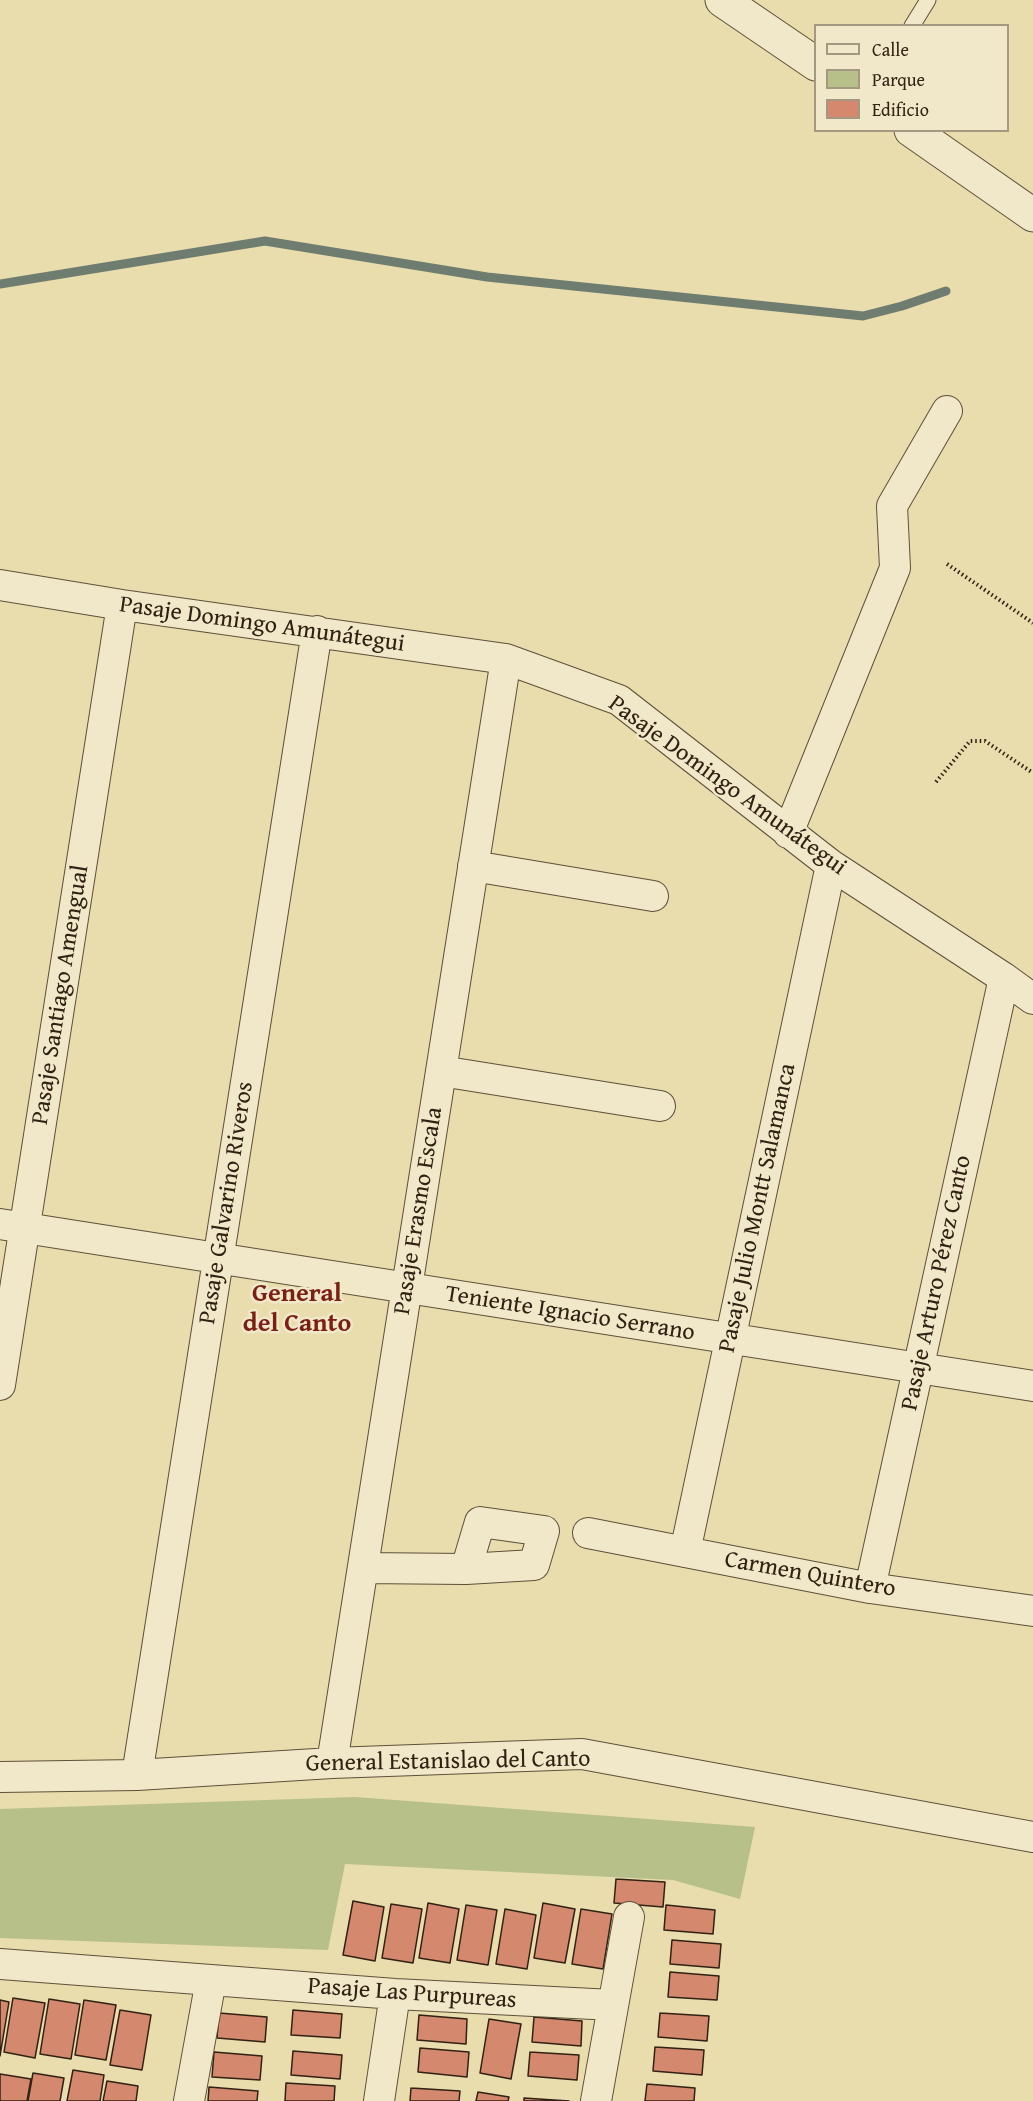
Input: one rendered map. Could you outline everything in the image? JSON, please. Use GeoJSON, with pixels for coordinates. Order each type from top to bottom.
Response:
{"type":"FeatureCollection","features":[{"type":"Feature","properties":{"kind":"street"},"geometry":{"type":"LineString","coordinates":[[741,5],[814,62]]}},
{"type":"Feature","properties":{"kind":"street"},"geometry":{"type":"LineString","coordinates":[[914,132],[1033,215]]}},
{"type":"Feature","properties":{"kind":"street"},"geometry":{"type":"LineString","coordinates":[[788,832],[894,568],[892,506],[947,411]]}},
{"type":"Feature","properties":{"kind":"street","name":"Pasaje Domingo Amunátegui"},"geometry":{"type":"LineString","coordinates":[[0,585],[122,606],[317,631],[506,659],[619,700],[831,865],[1005,978],[1033,999]]}},
{"type":"Feature","properties":{"kind":"street","name":"Pasaje Santiago Amengual"},"geometry":{"type":"LineString","coordinates":[[0,1385],[12,1226],[122,606]]}},
{"type":"Feature","properties":{"kind":"street","name":"Pasaje Galvarino Riveros"},"geometry":{"type":"LineString","coordinates":[[137,1775],[317,631]]}},
{"type":"Feature","properties":{"kind":"street","name":"Pasaje Erasmo Escala"},"geometry":{"type":"LineString","coordinates":[[332,1763],[506,659]]}},
{"type":"Feature","properties":{"kind":"street","name":"Pasaje Julio Montt Salamanca"},"geometry":{"type":"LineString","coordinates":[[685,1552],[831,865]]}},
{"type":"Feature","properties":{"kind":"street"},"geometry":{"type":"LineString","coordinates":[[473,866],[653,896]]}},
{"type":"Feature","properties":{"kind":"street","name":"Pasaje Arturo Pérez Canto"},"geometry":{"type":"LineString","coordinates":[[870,1588],[1005,978]]}},
{"type":"Feature","properties":{"kind":"street"},"geometry":{"type":"LineString","coordinates":[[441,1071],[660,1106]]}},
{"type":"Feature","properties":{"kind":"street","name":"Teniente Ignacio Serrano"},"geometry":{"type":"LineString","coordinates":[[12,1226],[1033,1386]]}},
{"type":"Feature","properties":{"kind":"street","name":"Carmen Quintero"},"geometry":{"type":"LineString","coordinates":[[588,1533],[870,1588],[1033,1611]]}},
{"type":"Feature","properties":{"kind":"street"},"geometry":{"type":"LineString","coordinates":[[363,1568],[466,1569]]}},
{"type":"Feature","properties":{"kind":"street","name":"General Estanislao del Canto"},"geometry":{"type":"LineString","coordinates":[[0,1777],[137,1775],[332,1763],[582,1754],[1033,1837]]}},
{"type":"Feature","properties":{"kind":"street"},"geometry":{"type":"LineString","coordinates":[[596,2101],[629,1917]]}},
{"type":"Feature","properties":{"kind":"street","name":"Pasaje Las Purpureas"},"geometry":{"type":"LineString","coordinates":[[0,1964],[395,1994],[613,2005]]}},
{"type":"Feature","properties":{"kind":"street"},"geometry":{"type":"LineString","coordinates":[[189,2101],[211,1980]]}},
{"type":"Feature","properties":{"kind":"street"},"geometry":{"type":"LineString","coordinates":[[379,2101],[395,1994]]}},
{"type":"Feature","properties":{"kind":"lane"},"geometry":{"type":"LineString","coordinates":[[913,24],[928,0]]}},
{"type":"Feature","properties":{"kind":"path"},"geometry":{"type":"LineString","coordinates":[[947,564],[1033,623]]}},
{"type":"Feature","properties":{"kind":"path"},"geometry":{"type":"LineString","coordinates":[[936,782],[970,741],[986,741],[1033,773]]}},
{"type":"Feature","properties":{"kind":"green space"},"geometry":{"type":"Polygon","coordinates":[[[355,1797],[755,1827],[740,1899],[673,1880],[345,1864],[328,1950],[0,1938],[0,1809],[355,1797]]]}},
{"type":"Feature","properties":{"kind":"building"},"geometry":{"type":"Polygon","coordinates":[[[616,1879],[665,1882],[663,1907],[614,1903],[616,1879]]]}},
{"type":"Feature","properties":{"kind":"building"},"geometry":{"type":"Polygon","coordinates":[[[353,1901],[384,1907],[375,1961],[343,1955],[353,1901]]]}},
{"type":"Feature","properties":{"kind":"building"},"geometry":{"type":"Polygon","coordinates":[[[428,1903],[459,1909],[450,1963],[419,1958],[428,1903]]]}},
{"type":"Feature","properties":{"kind":"building"},"geometry":{"type":"Polygon","coordinates":[[[543,1903],[575,1909],[565,1963],[534,1958],[543,1903]]]}},
{"type":"Feature","properties":{"kind":"building"},"geometry":{"type":"Polygon","coordinates":[[[391,1904],[422,1909],[413,1963],[382,1958],[391,1904]]]}},
{"type":"Feature","properties":{"kind":"building"},"geometry":{"type":"Polygon","coordinates":[[[466,1905],[497,1910],[488,1965],[457,1960],[466,1905]]]}},
{"type":"Feature","properties":{"kind":"building"},"geometry":{"type":"Polygon","coordinates":[[[666,1905],[715,1910],[713,1934],[664,1930],[666,1905]]]}},
{"type":"Feature","properties":{"kind":"building"},"geometry":{"type":"Polygon","coordinates":[[[505,1909],[536,1915],[527,1969],[496,1964],[505,1909]]]}},
{"type":"Feature","properties":{"kind":"building"},"geometry":{"type":"Polygon","coordinates":[[[581,1909],[612,1914],[603,1969],[572,1964],[581,1909]]]}},
{"type":"Feature","properties":{"kind":"building"},"geometry":{"type":"Polygon","coordinates":[[[672,1940],[721,1944],[719,1968],[670,1964],[672,1940]]]}},
{"type":"Feature","properties":{"kind":"building"},"geometry":{"type":"Polygon","coordinates":[[[670,1972],[719,1976],[717,2000],[668,1997],[670,1972]]]}},
{"type":"Feature","properties":{"kind":"building"},"geometry":{"type":"Polygon","coordinates":[[[13,1998],[45,2003],[35,2058],[4,2052],[13,1998]]]}},
{"type":"Feature","properties":{"kind":"building"},"geometry":{"type":"Polygon","coordinates":[[[49,1999],[80,2004],[71,2059],[40,2054],[49,1999]]]}},
{"type":"Feature","properties":{"kind":"building"},"geometry":{"type":"Polygon","coordinates":[[[0,2000],[9,2002],[0,2056],[0,2000]]]}},
{"type":"Feature","properties":{"kind":"building"},"geometry":{"type":"Polygon","coordinates":[[[84,2000],[116,2005],[106,2060],[75,2055],[84,2000]]]}},
{"type":"Feature","properties":{"kind":"building"},"geometry":{"type":"Polygon","coordinates":[[[120,2010],[151,2015],[142,2070],[110,2065],[120,2010]]]}},
{"type":"Feature","properties":{"kind":"building"},"geometry":{"type":"Polygon","coordinates":[[[293,2010],[342,2014],[340,2038],[291,2035],[293,2010]]]}},
{"type":"Feature","properties":{"kind":"building"},"geometry":{"type":"Polygon","coordinates":[[[219,2013],[267,2017],[265,2042],[217,2038],[219,2013]]]}},
{"type":"Feature","properties":{"kind":"building"},"geometry":{"type":"Polygon","coordinates":[[[660,2013],[709,2016],[707,2041],[658,2037],[660,2013]]]}},
{"type":"Feature","properties":{"kind":"building"},"geometry":{"type":"Polygon","coordinates":[[[419,2015],[467,2019],[466,2044],[417,2040],[419,2015]]]}},
{"type":"Feature","properties":{"kind":"building"},"geometry":{"type":"Polygon","coordinates":[[[534,2017],[582,2021],[581,2046],[532,2042],[534,2017]]]}},
{"type":"Feature","properties":{"kind":"building"},"geometry":{"type":"Polygon","coordinates":[[[489,2019],[521,2024],[511,2079],[480,2073],[489,2019]]]}},
{"type":"Feature","properties":{"kind":"building"},"geometry":{"type":"Polygon","coordinates":[[[655,2047],[704,2050],[702,2075],[653,2071],[655,2047]]]}},
{"type":"Feature","properties":{"kind":"building"},"geometry":{"type":"Polygon","coordinates":[[[420,2048],[469,2052],[467,2077],[418,2072],[420,2048]]]}},
{"type":"Feature","properties":{"kind":"building"},"geometry":{"type":"Polygon","coordinates":[[[293,2051],[342,2055],[340,2079],[291,2075],[293,2051]]]}},
{"type":"Feature","properties":{"kind":"building"},"geometry":{"type":"Polygon","coordinates":[[[214,2052],[262,2056],[260,2080],[212,2077],[214,2052]]]}},
{"type":"Feature","properties":{"kind":"building"},"geometry":{"type":"Polygon","coordinates":[[[530,2052],[579,2055],[577,2080],[528,2076],[530,2052]]]}},
{"type":"Feature","properties":{"kind":"building"},"geometry":{"type":"Polygon","coordinates":[[[73,2070],[104,2075],[100,2101],[67,2101],[73,2070]]]}},
{"type":"Feature","properties":{"kind":"building"},"geometry":{"type":"Polygon","coordinates":[[[33,2073],[64,2078],[60,2101],[28,2101],[33,2073]]]}},
{"type":"Feature","properties":{"kind":"building"},"geometry":{"type":"Polygon","coordinates":[[[0,2074],[31,2079],[27,2101],[0,2101],[0,2074]]]}},
{"type":"Feature","properties":{"kind":"building"},"geometry":{"type":"Polygon","coordinates":[[[107,2081],[138,2086],[136,2101],[103,2101],[107,2081]]]}},
{"type":"Feature","properties":{"kind":"building"},"geometry":{"type":"Polygon","coordinates":[[[286,2083],[335,2086],[334,2101],[285,2101],[286,2083]]]}},
{"type":"Feature","properties":{"kind":"building"},"geometry":{"type":"Polygon","coordinates":[[[647,2084],[695,2088],[694,2101],[645,2101],[647,2084]]]}},
{"type":"Feature","properties":{"kind":"building"},"geometry":{"type":"Polygon","coordinates":[[[209,2087],[258,2091],[257,2101],[208,2101],[209,2087]]]}},
{"type":"Feature","properties":{"kind":"building"},"geometry":{"type":"Polygon","coordinates":[[[411,2088],[460,2091],[459,2101],[410,2101],[411,2088]]]}},
{"type":"Feature","properties":{"kind":"building"},"geometry":{"type":"Polygon","coordinates":[[[478,2092],[509,2097],[508,2101],[476,2101],[478,2092]]]}},
{"type":"Feature","properties":{"kind":"building"},"geometry":{"type":"Polygon","coordinates":[[[524,2098],[569,2101],[524,2101],[524,2098]]]}},
{"type":"Feature","properties":{"kind":"waterway"},"geometry":{"type":"LineString","coordinates":[[0,284],[265,241],[487,277],[863,316],[946,291]]}},
{"type":"Feature","properties":{"kind":"district","name":"General del Canto"},"geometry":{"type":"Point","coordinates":[297,1309]}}]}
